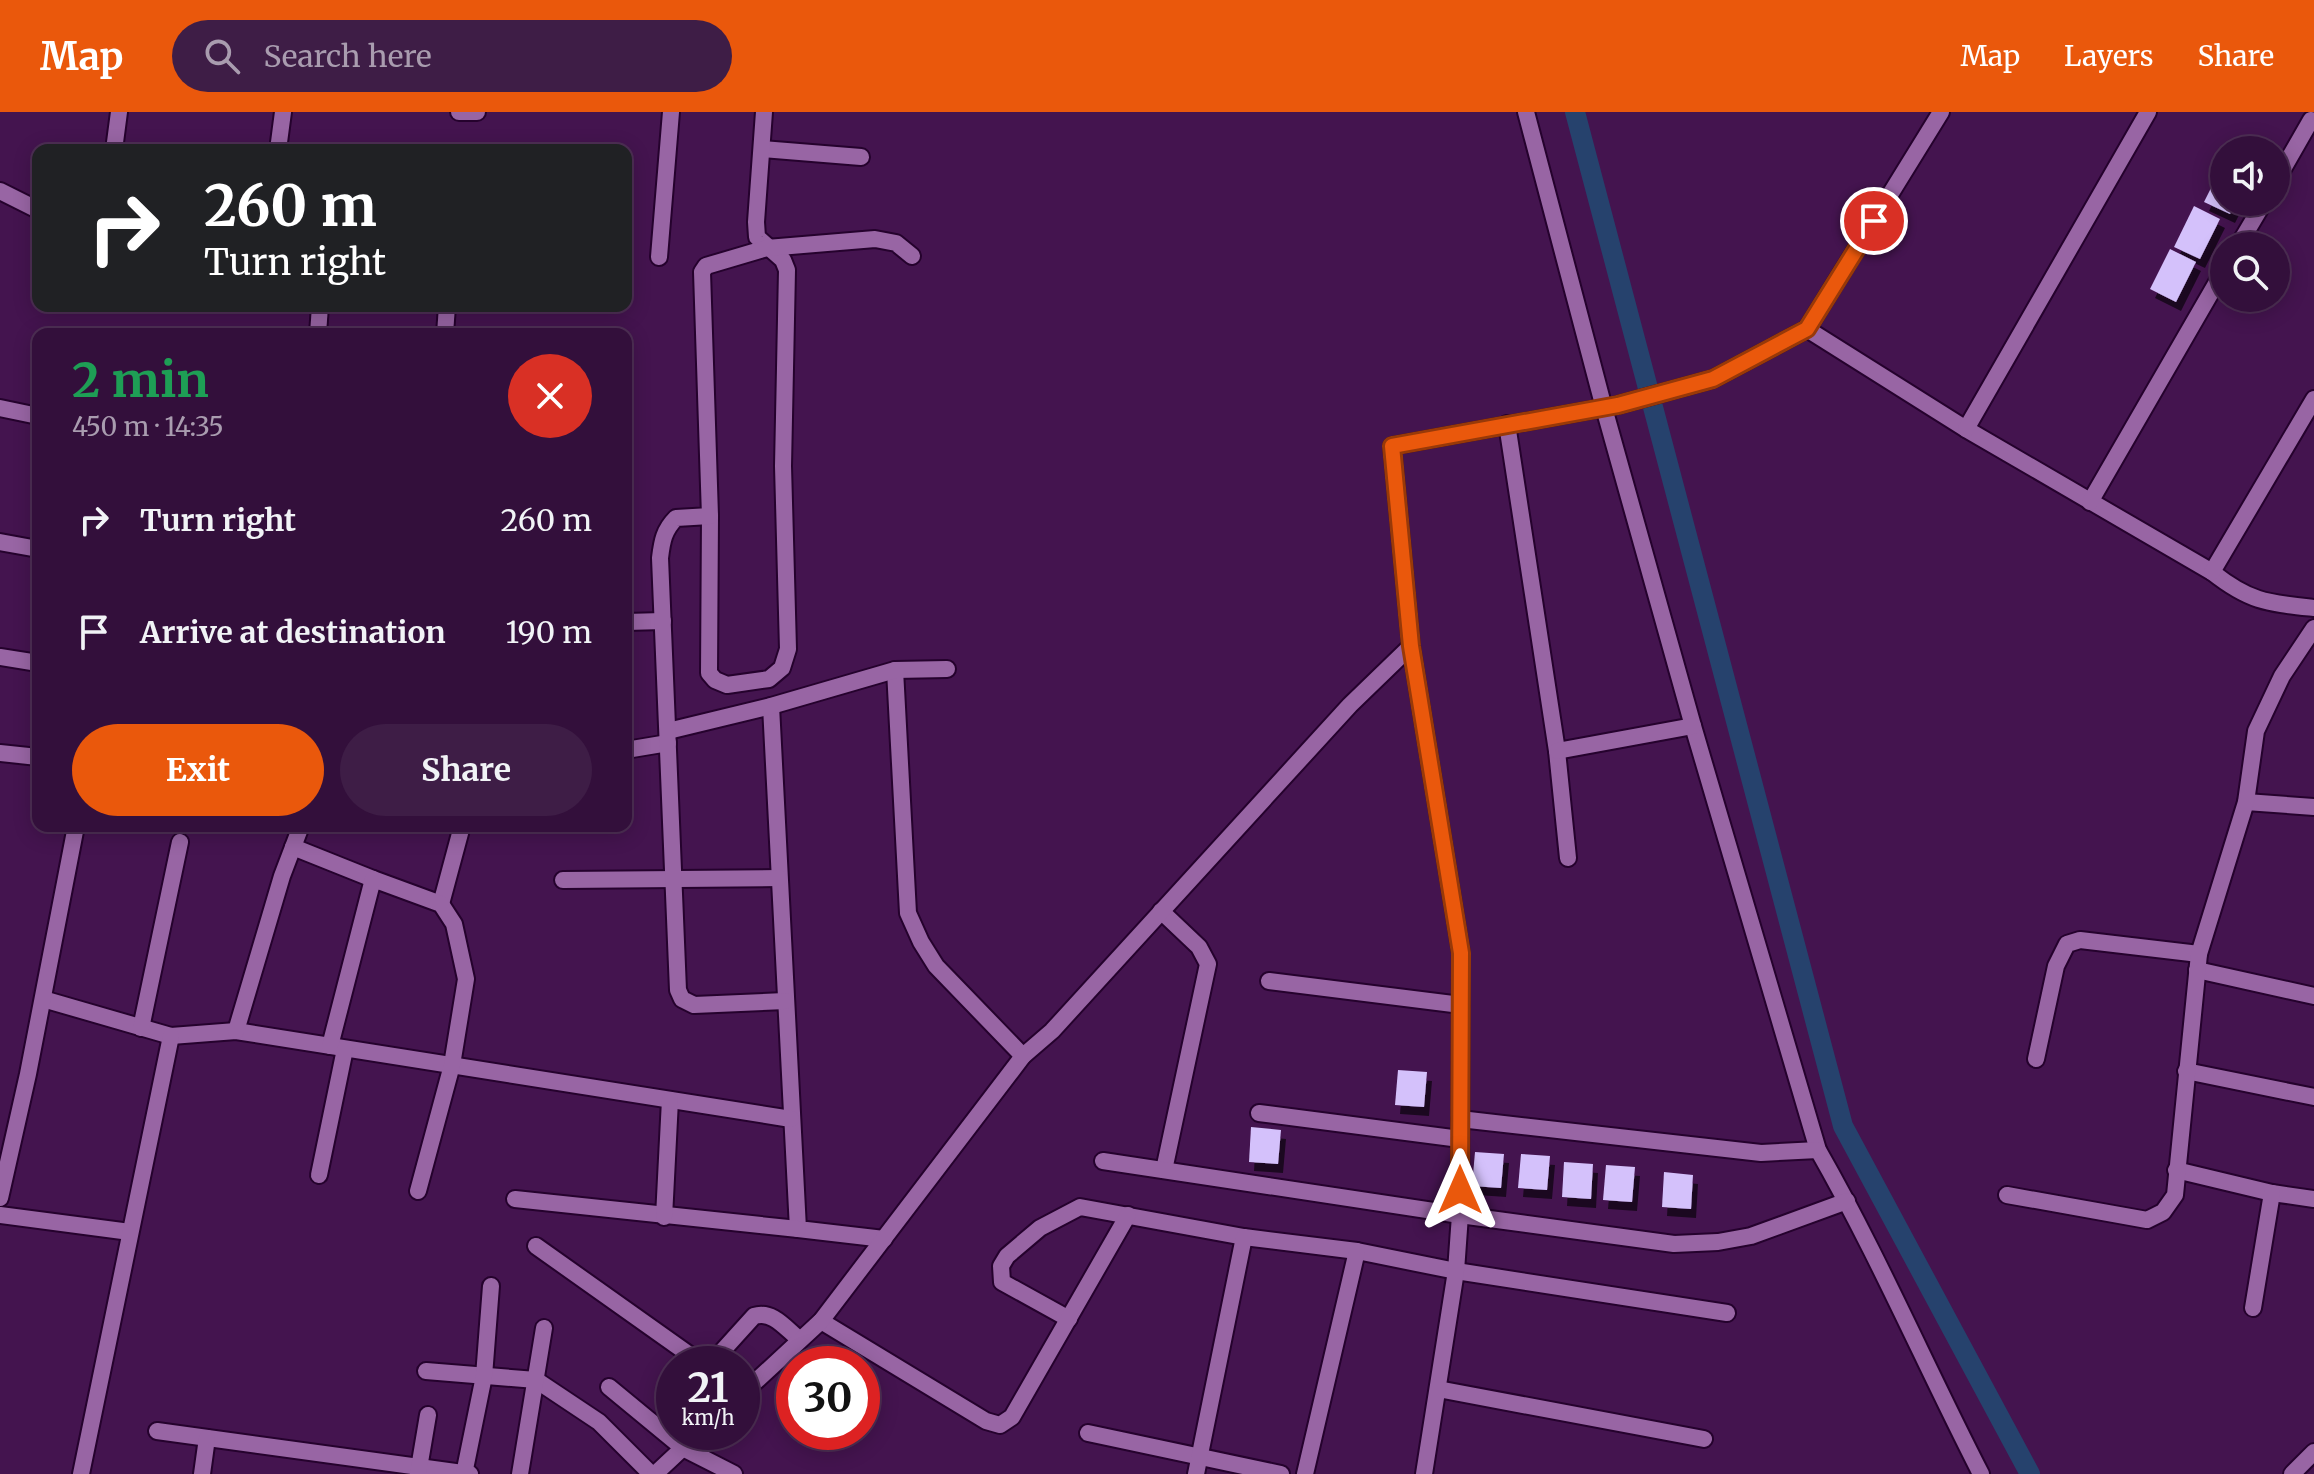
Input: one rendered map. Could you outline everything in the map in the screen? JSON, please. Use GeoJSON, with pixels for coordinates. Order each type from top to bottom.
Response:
{"type":"FeatureCollection","features":[{"type":"Feature","properties":{"kind":"street"},"geometry":{"type":"LineString","coordinates":[[115,144],[119,112]]}},
{"type":"Feature","properties":{"kind":"street"},"geometry":{"type":"LineString","coordinates":[[279,144],[283,112]]}},
{"type":"Feature","properties":{"kind":"street"},"geometry":{"type":"LineString","coordinates":[[459,112],[477,112]]}},
{"type":"Feature","properties":{"kind":"street"},"geometry":{"type":"LineString","coordinates":[[659,257],[671,112]]}},
{"type":"Feature","properties":{"kind":"street"},"geometry":{"type":"LineString","coordinates":[[764,112],[757,237],[767,248],[783,260],[787,270],[783,466],[788,649],[782,668],[769,679],[727,685],[715,680],[709,673],[710,516],[702,272],[706,266],[767,248],[875,239],[896,243],[912,256]]}},
{"type":"Feature","properties":{"kind":"street"},"geometry":{"type":"LineString","coordinates":[[1526,112],[1611,406],[1693,726],[1818,1150],[1847,1201],[1981,1474]]}},
{"type":"Feature","properties":{"kind":"street"},"geometry":{"type":"LineString","coordinates":[[1424,1474],[1456,1271],[1460,1215],[1461,953],[1411,646],[1392,446],[1611,406],[1713,379],[1807,329],[1941,112]]}},
{"type":"Feature","properties":{"kind":"street"},"geometry":{"type":"LineString","coordinates":[[1966,429],[2148,112]]}},
{"type":"Feature","properties":{"kind":"street"},"geometry":{"type":"LineString","coordinates":[[2290,153],[2308,118]]}},
{"type":"Feature","properties":{"kind":"street"},"geometry":{"type":"LineString","coordinates":[[762,149],[861,157]]}},
{"type":"Feature","properties":{"kind":"street"},"geometry":{"type":"LineString","coordinates":[[0,191],[32,207]]}},
{"type":"Feature","properties":{"kind":"street"},"geometry":{"type":"LineString","coordinates":[[2090,502],[2210,294]]}},
{"type":"Feature","properties":{"kind":"street"},"geometry":{"type":"LineString","coordinates":[[1807,329],[1966,429],[2212,572],[2235,591],[2254,600],[2314,608]]}},
{"type":"Feature","properties":{"kind":"street"},"geometry":{"type":"LineString","coordinates":[[2212,572],[2314,399]]}},
{"type":"Feature","properties":{"kind":"street"},"geometry":{"type":"LineString","coordinates":[[0,408],[32,415]]}},
{"type":"Feature","properties":{"kind":"street"},"geometry":{"type":"LineString","coordinates":[[1507,424],[1557,751],[1568,858]]}},
{"type":"Feature","properties":{"kind":"street"},"geometry":{"type":"LineString","coordinates":[[710,516],[676,518],[667,527],[660,558],[678,990],[682,999],[694,1005],[785,1001]]}},
{"type":"Feature","properties":{"kind":"street"},"geometry":{"type":"LineString","coordinates":[[0,542],[32,548]]}},
{"type":"Feature","properties":{"kind":"street"},"geometry":{"type":"LineString","coordinates":[[632,622],[663,621]]}},
{"type":"Feature","properties":{"kind":"street"},"geometry":{"type":"LineString","coordinates":[[2007,1195],[2147,1220],[2163,1212],[2175,1195],[2198,962],[2246,802],[2256,731],[2282,676],[2314,628]]}},
{"type":"Feature","properties":{"kind":"street"},"geometry":{"type":"LineString","coordinates":[[760,1377],[821,1321],[1023,1056],[1052,1031],[1350,705],[1411,646]]}},
{"type":"Feature","properties":{"kind":"street"},"geometry":{"type":"LineString","coordinates":[[0,657],[32,662]]}},
{"type":"Feature","properties":{"kind":"street"},"geometry":{"type":"LineString","coordinates":[[632,748],[895,670],[947,669]]}},
{"type":"Feature","properties":{"kind":"street"},"geometry":{"type":"LineString","coordinates":[[895,670],[908,913],[936,966],[1023,1056]]}},
{"type":"Feature","properties":{"kind":"street"},"geometry":{"type":"LineString","coordinates":[[771,706],[798,1229]]}},
{"type":"Feature","properties":{"kind":"street"},"geometry":{"type":"LineString","coordinates":[[1557,751],[1693,726]]}},
{"type":"Feature","properties":{"kind":"street"},"geometry":{"type":"LineString","coordinates":[[0,753],[32,756]]}},
{"type":"Feature","properties":{"kind":"street"},"geometry":{"type":"LineString","coordinates":[[2246,802],[2314,807]]}},
{"type":"Feature","properties":{"kind":"street"},"geometry":{"type":"LineString","coordinates":[[0,1198],[75,832]]}},
{"type":"Feature","properties":{"kind":"street"},"geometry":{"type":"LineString","coordinates":[[236,1031],[299,832]]}},
{"type":"Feature","properties":{"kind":"street"},"geometry":{"type":"LineString","coordinates":[[441,904],[460,832]]}},
{"type":"Feature","properties":{"kind":"street"},"geometry":{"type":"LineString","coordinates":[[141,1028],[180,842]]}},
{"type":"Feature","properties":{"kind":"street"},"geometry":{"type":"LineString","coordinates":[[293,847],[441,904],[454,924],[466,979],[452,1065],[418,1191]]}},
{"type":"Feature","properties":{"kind":"street"},"geometry":{"type":"LineString","coordinates":[[563,880],[779,878]]}},
{"type":"Feature","properties":{"kind":"street"},"geometry":{"type":"LineString","coordinates":[[319,1175],[338,1047],[373,879]]}},
{"type":"Feature","properties":{"kind":"street"},"geometry":{"type":"LineString","coordinates":[[1161,911],[1199,947],[1208,964],[1164,1170]]}},
{"type":"Feature","properties":{"kind":"street"},"geometry":{"type":"LineString","coordinates":[[2036,1059],[2056,966],[2067,944],[2080,940],[2198,962],[2314,996]]}},
{"type":"Feature","properties":{"kind":"street"},"geometry":{"type":"LineString","coordinates":[[1269,981],[1461,1005]]}},
{"type":"Feature","properties":{"kind":"street"},"geometry":{"type":"LineString","coordinates":[[43,999],[171,1036],[236,1031],[791,1119]]}},
{"type":"Feature","properties":{"kind":"street"},"geometry":{"type":"LineString","coordinates":[[81,1474],[171,1036]]}},
{"type":"Feature","properties":{"kind":"street"},"geometry":{"type":"LineString","coordinates":[[2186,1071],[2314,1097]]}},
{"type":"Feature","properties":{"kind":"street"},"geometry":{"type":"LineString","coordinates":[[664,1217],[670,1100]]}},
{"type":"Feature","properties":{"kind":"street"},"geometry":{"type":"LineString","coordinates":[[1259,1113],[1460,1139]]}},
{"type":"Feature","properties":{"kind":"street"},"geometry":{"type":"LineString","coordinates":[[1460,1119],[1761,1153],[1818,1150]]}},
{"type":"Feature","properties":{"kind":"street"},"geometry":{"type":"LineString","coordinates":[[1103,1161],[1674,1244],[1718,1242],[1751,1236],[1847,1201]]}},
{"type":"Feature","properties":{"kind":"street"},"geometry":{"type":"LineString","coordinates":[[2176,1170],[2272,1193],[2314,1199]]}},
{"type":"Feature","properties":{"kind":"street"},"geometry":{"type":"LineString","coordinates":[[2253,1308],[2272,1193]]}},
{"type":"Feature","properties":{"kind":"street"},"geometry":{"type":"LineString","coordinates":[[515,1199],[884,1239]]}},
{"type":"Feature","properties":{"kind":"street"},"geometry":{"type":"LineString","coordinates":[[1069,1319],[1002,1282],[1001,1266],[1007,1256],[1040,1228],[1080,1207],[1244,1237],[1357,1251],[1456,1271],[1727,1313]]}},
{"type":"Feature","properties":{"kind":"street"},"geometry":{"type":"LineString","coordinates":[[0,1215],[130,1232]]}},
{"type":"Feature","properties":{"kind":"street"},"geometry":{"type":"LineString","coordinates":[[821,1321],[986,1421],[1000,1425],[1012,1417],[1128,1215]]}},
{"type":"Feature","properties":{"kind":"street"},"geometry":{"type":"LineString","coordinates":[[1196,1474],[1244,1237]]}},
{"type":"Feature","properties":{"kind":"street"},"geometry":{"type":"LineString","coordinates":[[536,1246],[701,1363],[716,1358],[754,1316],[762,1314],[771,1315],[800,1340]]}},
{"type":"Feature","properties":{"kind":"street"},"geometry":{"type":"LineString","coordinates":[[1305,1474],[1357,1251]]}},
{"type":"Feature","properties":{"kind":"street"},"geometry":{"type":"LineString","coordinates":[[157,1431],[418,1470],[466,1474],[484,1376],[491,1286]]}},
{"type":"Feature","properties":{"kind":"street"},"geometry":{"type":"LineString","coordinates":[[520,1474],[544,1328]]}},
{"type":"Feature","properties":{"kind":"street"},"geometry":{"type":"LineString","coordinates":[[426,1371],[536,1380],[599,1422],[653,1474],[681,1450]]}},
{"type":"Feature","properties":{"kind":"street"},"geometry":{"type":"LineString","coordinates":[[609,1387],[656,1426]]}},
{"type":"Feature","properties":{"kind":"street"},"geometry":{"type":"LineString","coordinates":[[1438,1389],[1704,1439]]}},
{"type":"Feature","properties":{"kind":"street"},"geometry":{"type":"LineString","coordinates":[[418,1470],[428,1415]]}},
{"type":"Feature","properties":{"kind":"street"},"geometry":{"type":"LineString","coordinates":[[1088,1433],[1281,1474]]}},
{"type":"Feature","properties":{"kind":"street"},"geometry":{"type":"LineString","coordinates":[[202,1474],[207,1438]]}},
{"type":"Feature","properties":{"kind":"street"},"geometry":{"type":"LineString","coordinates":[[687,1450],[727,1472]]}},
{"type":"Feature","properties":{"kind":"street"},"geometry":{"type":"LineString","coordinates":[[2292,1474],[2314,1452]]}},
{"type":"Feature","properties":{"kind":"building"},"geometry":{"type":"Polygon","coordinates":[[[2210,190],[2210,205],[2204,202],[2210,190]]]}},
{"type":"Feature","properties":{"kind":"building"},"geometry":{"type":"Polygon","coordinates":[[[2194,206],[2220,219],[2214,232],[2210,232],[2210,239],[2200,259],[2174,247],[2194,206]]]}},
{"type":"Feature","properties":{"kind":"building"},"geometry":{"type":"Polygon","coordinates":[[[2170,249],[2196,262],[2176,302],[2150,289],[2170,249]]]}},
{"type":"Feature","properties":{"kind":"building"},"geometry":{"type":"Polygon","coordinates":[[[1398,1070],[1427,1072],[1424,1107],[1395,1105],[1398,1070]]]}},
{"type":"Feature","properties":{"kind":"building"},"geometry":{"type":"Polygon","coordinates":[[[1251,1127],[1281,1130],[1278,1164],[1249,1162],[1251,1127]]]}},
{"type":"Feature","properties":{"kind":"building"},"geometry":{"type":"Polygon","coordinates":[[[1475,1152],[1504,1154],[1501,1188],[1472,1186],[1475,1152]]]}},
{"type":"Feature","properties":{"kind":"building"},"geometry":{"type":"Polygon","coordinates":[[[1521,1154],[1550,1156],[1547,1190],[1518,1188],[1521,1154]]]}},
{"type":"Feature","properties":{"kind":"building"},"geometry":{"type":"Polygon","coordinates":[[[1564,1162],[1593,1164],[1591,1199],[1562,1197],[1564,1162]]]}},
{"type":"Feature","properties":{"kind":"building"},"geometry":{"type":"Polygon","coordinates":[[[1606,1165],[1635,1167],[1632,1202],[1603,1200],[1606,1165]]]}},
{"type":"Feature","properties":{"kind":"building"},"geometry":{"type":"Polygon","coordinates":[[[1664,1172],[1693,1175],[1691,1209],[1662,1207],[1664,1172]]]}},
{"type":"Feature","properties":{"kind":"waterway"},"geometry":{"type":"LineString","coordinates":[[1575,112],[1843,1126],[2030,1474]]}},
{"type":"Feature","properties":{"kind":"route"},"geometry":{"type":"LineString","coordinates":[[1460,1190],[1461,953],[1411,646],[1392,446],[1618,405],[1713,379],[1807,329],[1874,221]]}}]}
